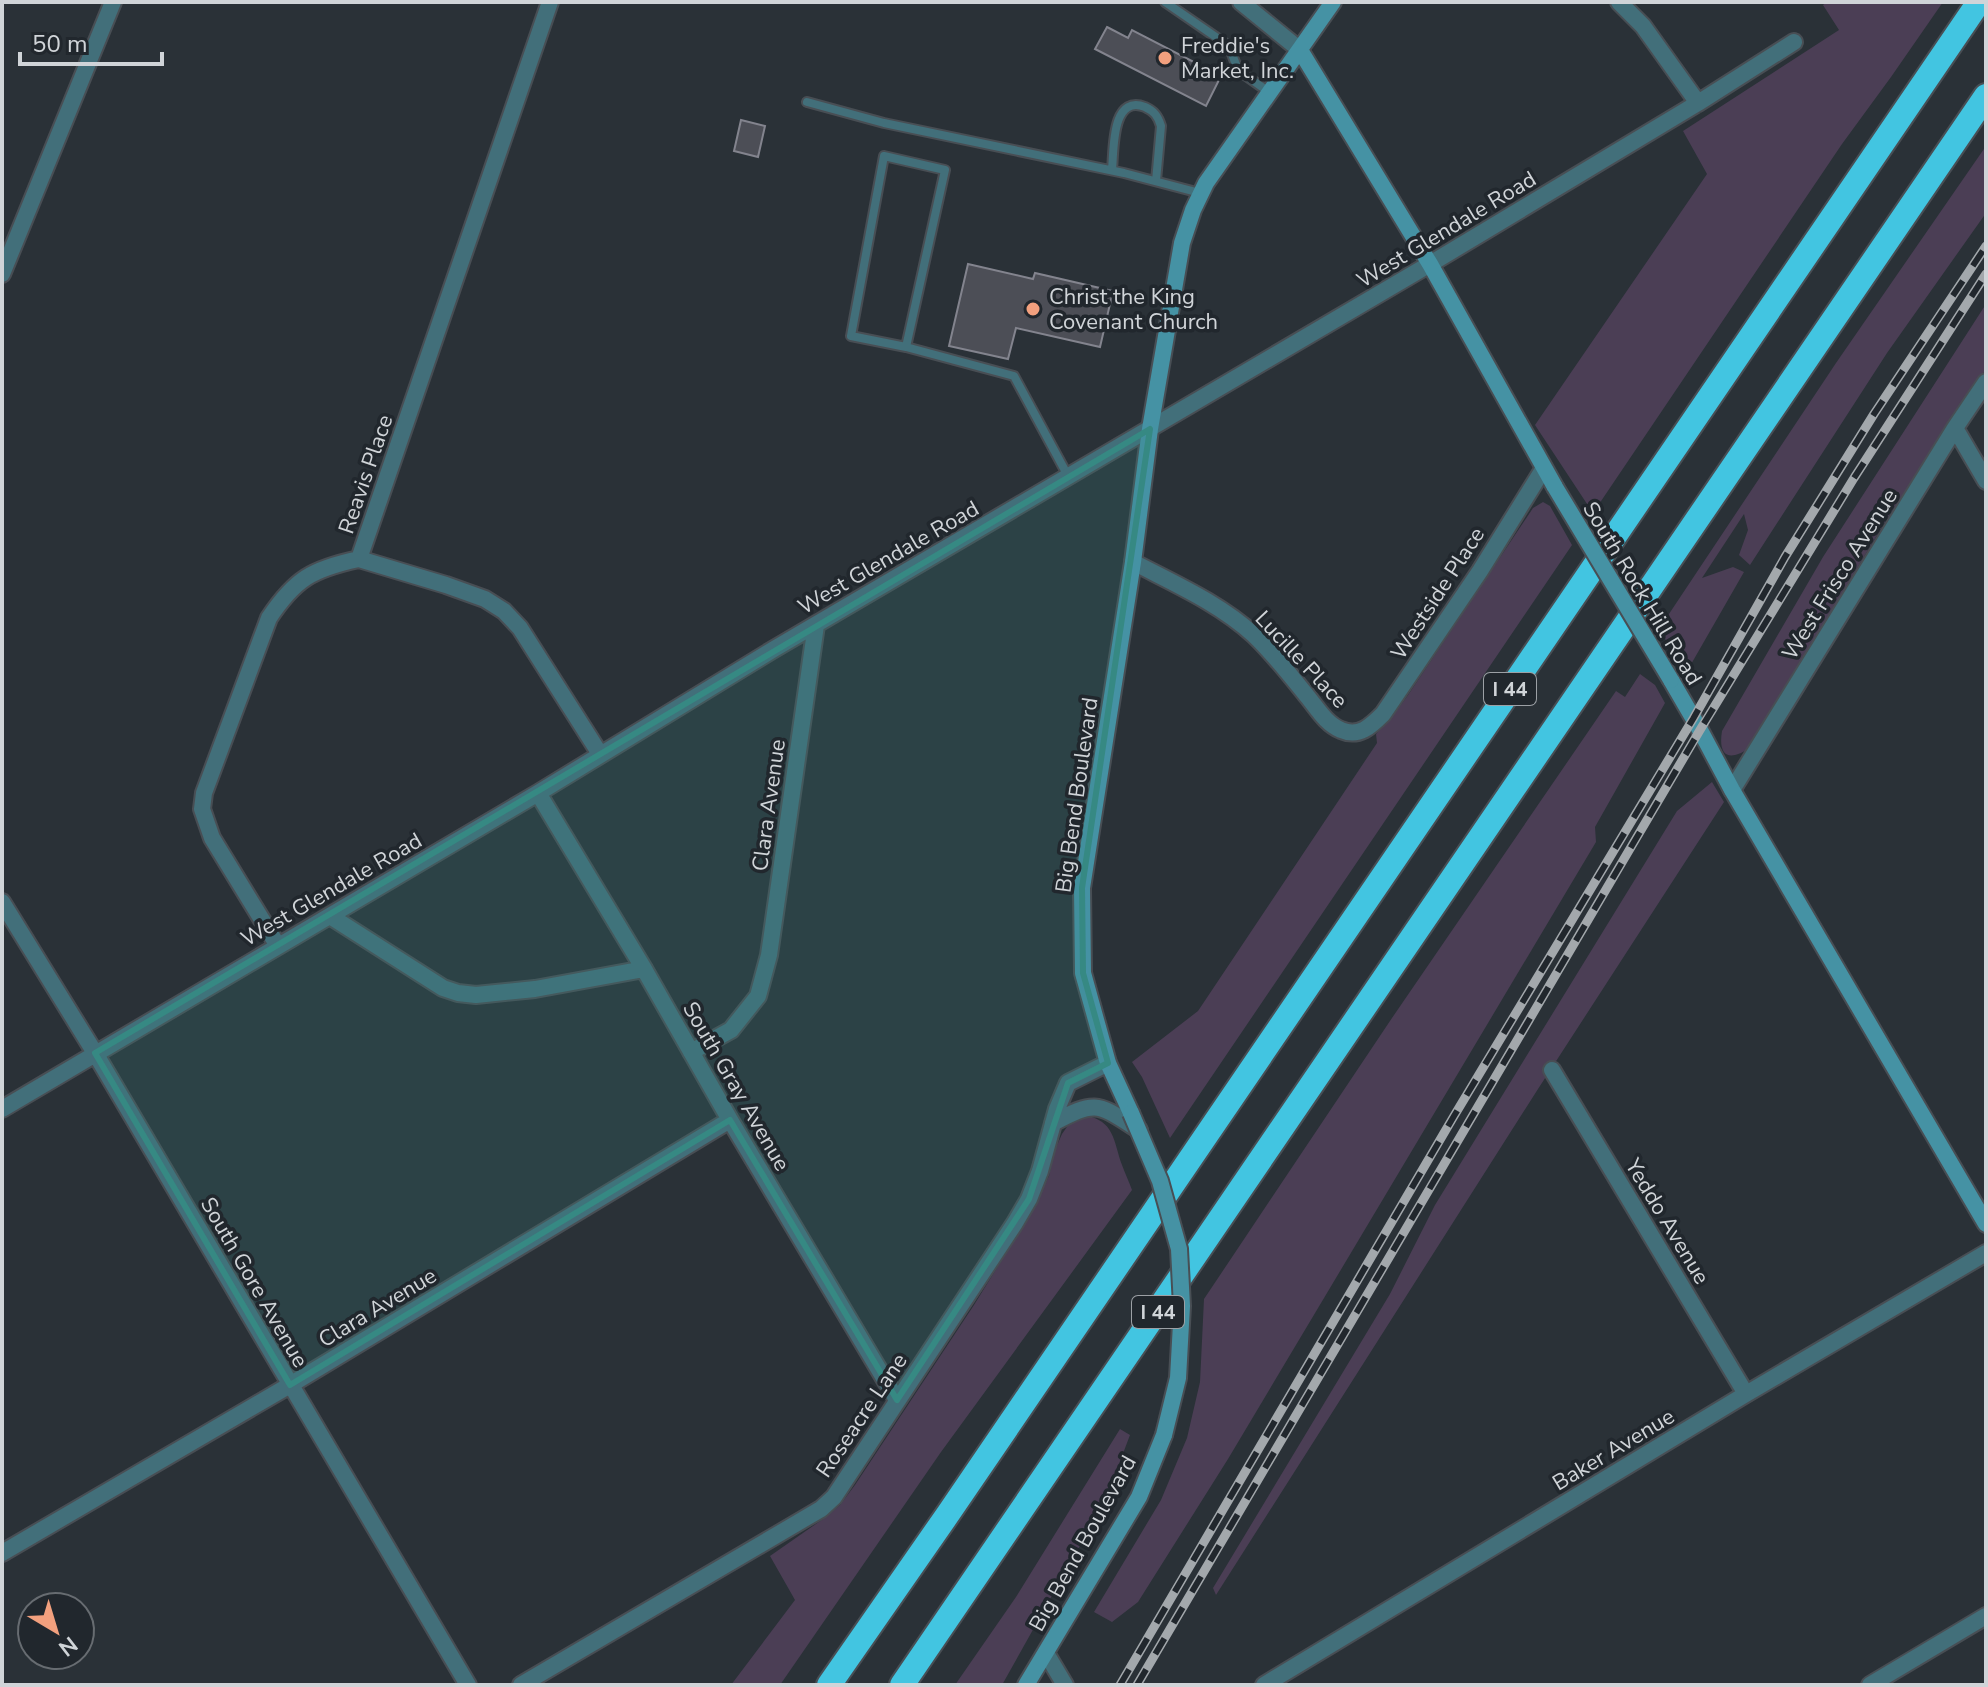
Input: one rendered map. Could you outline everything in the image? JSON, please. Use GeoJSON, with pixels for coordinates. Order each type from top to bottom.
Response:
{"type":"FeatureCollection","features":[{"type":"Feature","properties":{"kind":"highway","name":"I 44"},"geometry":{"type":"LineString","coordinates":[[829,1685],[1979,2]]}},
{"type":"Feature","properties":{"kind":"highway","name":"I 44"},"geometry":{"type":"LineString","coordinates":[[902,1685],[1986,96]]}},
{"type":"Feature","properties":{"kind":"highway"},"geometry":{"type":"LineString","coordinates":[[815,1685],[852,1653]]}},
{"type":"Feature","properties":{"kind":"main road","name":"Big Bend Boulevard"},"geometry":{"type":"LineString","coordinates":[[1026,1685],[1139,1497],[1164,1435],[1178,1378],[1182,1306],[1179,1249],[1160,1181],[1108,1063],[1083,973],[1082,888],[1133,562],[1150,429],[1182,243],[1201,193],[1222,159],[1333,2]]}},
{"type":"Feature","properties":{"kind":"main road","name":"South Rock Hill Road"},"geometry":{"type":"LineString","coordinates":[[1300,50],[1430,264],[1555,487],[1671,680],[1986,1224]]}},
{"type":"Feature","properties":{"kind":"street"},"geometry":{"type":"LineString","coordinates":[[2,274],[113,2]]}},
{"type":"Feature","properties":{"kind":"street","name":"Reavis Place"},"geometry":{"type":"LineString","coordinates":[[278,946],[212,838],[202,809],[204,793],[269,618],[283,597],[310,574],[330,565],[359,559],[550,2]]}},
{"type":"Feature","properties":{"kind":"street","name":"South Rock Hill Road"},"geometry":{"type":"LineString","coordinates":[[1241,2],[1300,50]]}},
{"type":"Feature","properties":{"kind":"street"},"geometry":{"type":"LineString","coordinates":[[1619,2],[1643,26],[1698,103]]}},
{"type":"Feature","properties":{"kind":"street","name":"West Glendale Road"},"geometry":{"type":"LineString","coordinates":[[2,1109],[1430,264],[1794,42]]}},
{"type":"Feature","properties":{"kind":"street","name":"West Frisco Avenue"},"geometry":{"type":"LineString","coordinates":[[1732,790],[1986,382]]}},
{"type":"Feature","properties":{"kind":"street"},"geometry":{"type":"LineString","coordinates":[[1955,428],[1986,481]]}},
{"type":"Feature","properties":{"kind":"street","name":"Westside Place"},"geometry":{"type":"LineString","coordinates":[[1357,733],[1366,730],[1383,714],[1480,571],[1544,468]]}},
{"type":"Feature","properties":{"kind":"street"},"geometry":{"type":"LineString","coordinates":[[359,559],[446,585],[485,599],[504,611],[520,628],[600,754]]}},
{"type":"Feature","properties":{"kind":"street","name":"Lucille Place"},"geometry":{"type":"LineString","coordinates":[[1133,562],[1231,616],[1265,647],[1324,717],[1336,728],[1357,733]]}},
{"type":"Feature","properties":{"kind":"street","name":"Clara Avenue"},"geometry":{"type":"LineString","coordinates":[[691,1052],[731,1030],[758,996],[769,955],[816,625]]}},
{"type":"Feature","properties":{"kind":"street","name":"South Gray Avenue"},"geometry":{"type":"LineString","coordinates":[[538,793],[897,1400]]}},
{"type":"Feature","properties":{"kind":"street","name":"South Gore Avenue"},"geometry":{"type":"LineString","coordinates":[[2,902],[95,1053],[468,1685]]}},
{"type":"Feature","properties":{"kind":"street"},"geometry":{"type":"LineString","coordinates":[[330,916],[443,988],[458,993],[476,995],[535,989],[644,969]]}},
{"type":"Feature","properties":{"kind":"street","name":"Roseacre Lane"},"geometry":{"type":"LineString","coordinates":[[521,1685],[821,1509],[834,1497],[1029,1199],[1068,1083],[1108,1063]]}},
{"type":"Feature","properties":{"kind":"street","name":"Yeddo Avenue"},"geometry":{"type":"LineString","coordinates":[[1552,1070],[1746,1394]]}},
{"type":"Feature","properties":{"kind":"street"},"geometry":{"type":"LineString","coordinates":[[1053,1123],[1077,1110],[1093,1106],[1108,1110],[1139,1130]]}},
{"type":"Feature","properties":{"kind":"street","name":"Clara Avenue"},"geometry":{"type":"LineString","coordinates":[[2,1553],[290,1385],[730,1120]]}},
{"type":"Feature","properties":{"kind":"street","name":"Baker Avenue"},"geometry":{"type":"LineString","coordinates":[[1264,1685],[1986,1253]]}},
{"type":"Feature","properties":{"kind":"street"},"geometry":{"type":"LineString","coordinates":[[1870,1685],[1986,1616]]}},
{"type":"Feature","properties":{"kind":"street"},"geometry":{"type":"LineString","coordinates":[[1046,1653],[1065,1685]]}},
{"type":"Feature","properties":{"kind":"lane"},"geometry":{"type":"LineString","coordinates":[[1165,2],[1229,46],[1238,70],[1269,92]]}},
{"type":"Feature","properties":{"kind":"lane"},"geometry":{"type":"LineString","coordinates":[[807,102],[884,123],[1112,170],[1201,193]]}},
{"type":"Feature","properties":{"kind":"lane"},"geometry":{"type":"LineString","coordinates":[[1112,170],[1116,121],[1128,107],[1138,104],[1152,110],[1161,126],[1156,181]]}},
{"type":"Feature","properties":{"kind":"lane"},"geometry":{"type":"LineString","coordinates":[[906,347],[945,170],[884,156],[851,336],[906,347],[1014,376],[1069,477]]}},
{"type":"Feature","properties":{"kind":"highlighted area"},"geometry":{"type":"Polygon","coordinates":[[[1150,429],[1082,888],[1083,973],[1108,1063],[1068,1083],[1029,1199],[897,1400],[730,1120],[290,1385],[95,1053],[1150,429]]]}},
{"type":"Feature","properties":{"kind":"shaded area"},"geometry":{"type":"Polygon","coordinates":[[[1827,2],[1943,2],[1842,144],[1593,513],[1535,425],[1707,174],[1683,131],[1839,30],[1823,5],[1827,2]]]}},
{"type":"Feature","properties":{"kind":"shaded area"},"geometry":{"type":"Polygon","coordinates":[[[1986,146],[1986,213],[1887,353],[1750,565],[1739,555],[1748,530],[1744,514],[1702,578],[1733,567],[1744,572],[1686,673],[1659,629],[1836,363],[1986,146]]]}},
{"type":"Feature","properties":{"kind":"shaded area"},"geometry":{"type":"Polygon","coordinates":[[[1986,304],[1986,369],[1885,522],[1748,749],[1735,755],[1726,754],[1722,746],[1722,731],[1823,557],[1986,304]]]}},
{"type":"Feature","properties":{"kind":"shaded area"},"geometry":{"type":"Polygon","coordinates":[[[1543,502],[1550,506],[1572,545],[1170,1138],[1132,1062],[1198,1011],[1377,743],[1376,734],[1408,695],[1533,508],[1543,502]]]}},
{"type":"Feature","properties":{"kind":"shaded area"},"geometry":{"type":"Polygon","coordinates":[[[1640,674],[1655,685],[1665,703],[1595,827],[1596,842],[1228,1459],[1138,1602],[1112,1622],[1094,1612],[1161,1500],[1187,1438],[1200,1382],[1204,1299],[1616,691],[1625,697],[1640,674]]]}},
{"type":"Feature","properties":{"kind":"shaded area"},"geometry":{"type":"Polygon","coordinates":[[[1712,782],[1724,802],[1216,1595],[1213,1588],[1390,1294],[1435,1205],[1677,811],[1712,782]]]}},
{"type":"Feature","properties":{"kind":"shaded area"},"geometry":{"type":"Polygon","coordinates":[[[1084,1115],[1102,1122],[1111,1133],[1132,1190],[941,1452],[780,1685],[731,1685],[795,1600],[770,1556],[840,1505],[855,1485],[1029,1216],[1049,1176],[1062,1134],[1071,1121],[1084,1115]]]}},
{"type":"Feature","properties":{"kind":"shaded area"},"geometry":{"type":"Polygon","coordinates":[[[1120,1429],[1130,1435],[1105,1501],[1002,1685],[955,1685],[1016,1597],[1120,1429]]]}},
{"type":"Feature","properties":{"kind":"building"},"geometry":{"type":"Polygon","coordinates":[[[1107,27],[1128,38],[1132,30],[1221,76],[1206,106],[1095,49],[1107,27]]]}},
{"type":"Feature","properties":{"kind":"building"},"geometry":{"type":"Polygon","coordinates":[[[741,120],[765,126],[758,157],[734,151],[741,120]]]}},
{"type":"Feature","properties":{"kind":"building","name":"Christ the King Covenant Church"},"geometry":{"type":"Polygon","coordinates":[[[968,264],[1033,279],[1035,273],[1113,291],[1100,347],[1016,328],[1008,359],[949,346],[968,264]]]}},
{"type":"Feature","properties":{"kind":"railway"},"geometry":{"type":"LineString","coordinates":[[1120,1685],[1454,1116],[1693,719],[1785,557],[1874,414],[1986,246]]}},
{"type":"Feature","properties":{"kind":"railway"},"geometry":{"type":"LineString","coordinates":[[1137,1685],[1700,730],[1854,478],[1986,274]]}},
{"type":"Feature","properties":{"kind":"place","name":"Freddie's Market, Inc."},"geometry":{"type":"Point","coordinates":[1165,58]}},
{"type":"Feature","properties":{"kind":"place","name":"Christ the King Covenant Church"},"geometry":{"type":"Point","coordinates":[1033,309]}}]}
